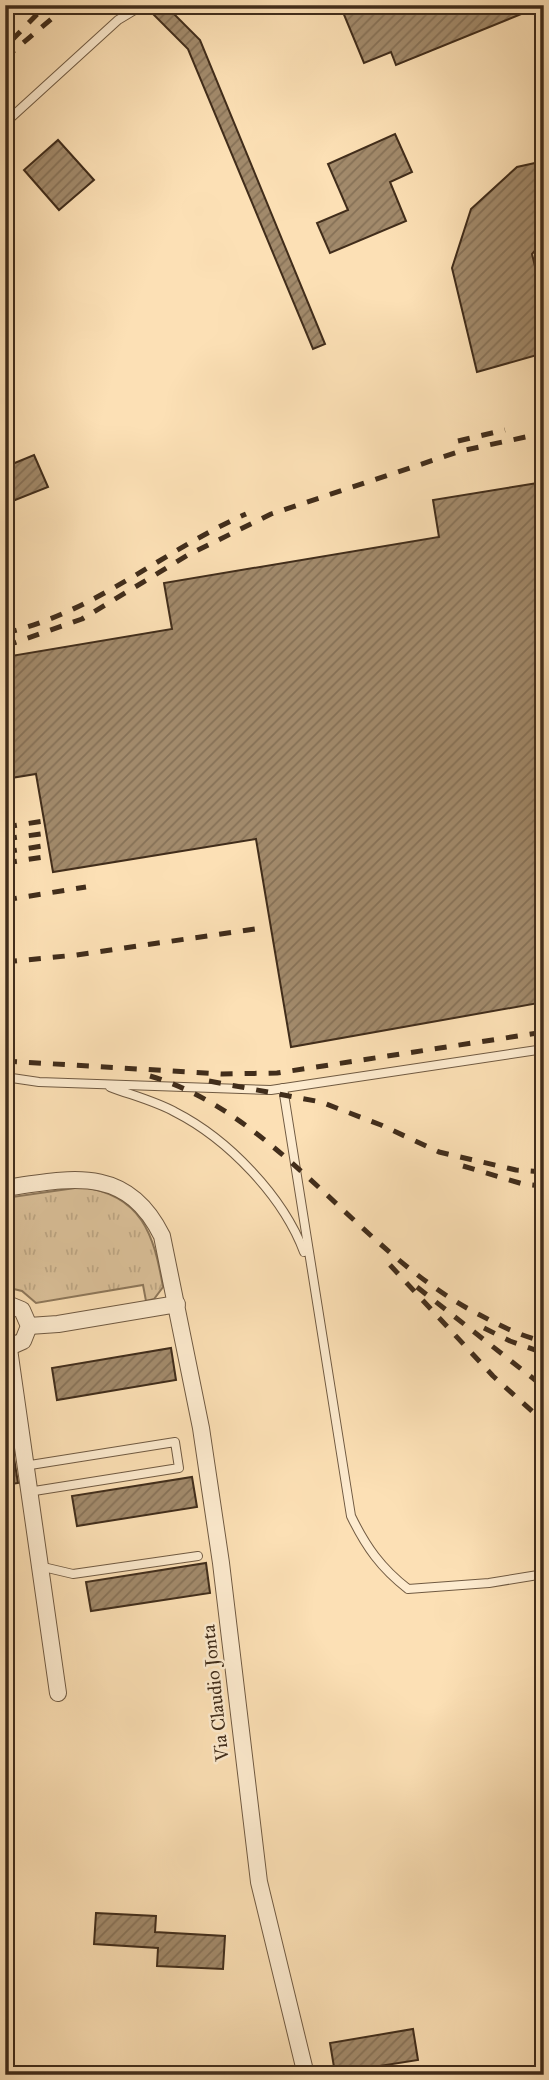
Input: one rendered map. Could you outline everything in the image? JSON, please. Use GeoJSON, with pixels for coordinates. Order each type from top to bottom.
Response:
{"type":"FeatureCollection","features":[{"type":"Feature","properties":{"kind":"street","name":"Via Claudio Jonta"},"geometry":{"type":"LineString","coordinates":[[5,1188],[82,1178],[100,1181],[131,1196],[155,1221],[162,1236],[201,1428],[221,1563],[259,1882],[306,2075]]}},
{"type":"Feature","properties":{"kind":"street"},"geometry":{"type":"LineString","coordinates":[[5,1303],[22,1310],[29,1326],[23,1341],[7,1349],[12,1439],[24,1466],[58,1693]]}},
{"type":"Feature","properties":{"kind":"street"},"geometry":{"type":"LineString","coordinates":[[29,1326],[177,1304]]}},
{"type":"Feature","properties":{"kind":"lane"},"geometry":{"type":"LineString","coordinates":[[5,123],[118,20],[143,5]]}},
{"type":"Feature","properties":{"kind":"lane"},"geometry":{"type":"LineString","coordinates":[[5,1077],[39,1082],[104,1085],[283,1088],[544,1049]]}},
{"type":"Feature","properties":{"kind":"lane"},"geometry":{"type":"LineString","coordinates":[[104,1085],[175,1111],[216,1139],[267,1191],[299,1239],[310,1268]]}},
{"type":"Feature","properties":{"kind":"lane"},"geometry":{"type":"LineString","coordinates":[[283,1088],[351,1516],[368,1550],[387,1573],[408,1589],[544,1574]]}},
{"type":"Feature","properties":{"kind":"lane"},"geometry":{"type":"LineString","coordinates":[[24,1466],[175,1442],[179,1468],[28,1493]]}},
{"type":"Feature","properties":{"kind":"lane"},"geometry":{"type":"LineString","coordinates":[[39,1566],[73,1574],[198,1556]]}},
{"type":"Feature","properties":{"kind":"green space"},"geometry":{"type":"Polygon","coordinates":[[[82,1187],[102,1191],[119,1199],[132,1208],[142,1220],[155,1251],[163,1287],[154,1299],[146,1301],[143,1285],[36,1303],[22,1291],[5,1287],[5,1198],[82,1187]]]}},
{"type":"Feature","properties":{"kind":"building"},"geometry":{"type":"Polygon","coordinates":[[[149,5],[165,5],[200,40],[325,344],[313,349],[188,49],[148,9],[149,5]]]}},
{"type":"Feature","properties":{"kind":"building"},"geometry":{"type":"Polygon","coordinates":[[[340,5],[541,6],[396,65],[391,52],[364,63],[340,5]]]}},
{"type":"Feature","properties":{"kind":"building"},"geometry":{"type":"Polygon","coordinates":[[[395,134],[412,172],[390,182],[406,221],[330,253],[317,223],[348,210],[328,164],[395,134]]]}},
{"type":"Feature","properties":{"kind":"building"},"geometry":{"type":"Polygon","coordinates":[[[58,140],[94,180],[59,210],[24,170],[58,140]]]}},
{"type":"Feature","properties":{"kind":"building"},"geometry":{"type":"Polygon","coordinates":[[[544,161],[544,240],[532,254],[544,303],[544,353],[477,372],[452,268],[471,209],[517,167],[544,161]]]}},
{"type":"Feature","properties":{"kind":"building"},"geometry":{"type":"Polygon","coordinates":[[[34,455],[48,487],[5,504],[5,467],[34,455]]]}},
{"type":"Feature","properties":{"kind":"building"},"geometry":{"type":"Polygon","coordinates":[[[544,482],[544,1002],[291,1047],[256,839],[53,872],[36,774],[5,779],[5,657],[172,629],[164,583],[439,537],[433,500],[544,482]]]}},
{"type":"Feature","properties":{"kind":"building"},"geometry":{"type":"Polygon","coordinates":[[[171,1348],[176,1380],[57,1400],[52,1368],[171,1348]]]}},
{"type":"Feature","properties":{"kind":"building"},"geometry":{"type":"Polygon","coordinates":[[[5,1446],[12,1446],[18,1483],[5,1485],[5,1446]]]}},
{"type":"Feature","properties":{"kind":"building"},"geometry":{"type":"Polygon","coordinates":[[[192,1477],[197,1507],[77,1526],[72,1496],[192,1477]]]}},
{"type":"Feature","properties":{"kind":"building"},"geometry":{"type":"Polygon","coordinates":[[[206,1563],[210,1593],[91,1611],[86,1582],[206,1563]]]}},
{"type":"Feature","properties":{"kind":"building"},"geometry":{"type":"Polygon","coordinates":[[[96,1913],[156,1916],[155,1932],[225,1936],[223,1969],[157,1966],[158,1948],[94,1944],[96,1913]]]}},
{"type":"Feature","properties":{"kind":"building"},"geometry":{"type":"Polygon","coordinates":[[[413,2029],[418,2060],[335,2073],[330,2043],[413,2029]]]}},
{"type":"Feature","properties":{"kind":"railway"},"geometry":{"type":"LineString","coordinates":[[5,20],[19,5]]}},
{"type":"Feature","properties":{"kind":"railway"},"geometry":{"type":"LineString","coordinates":[[12,40],[46,5]]}},
{"type":"Feature","properties":{"kind":"railway"},"geometry":{"type":"LineString","coordinates":[[5,58],[68,5]]}},
{"type":"Feature","properties":{"kind":"railway"},"geometry":{"type":"LineString","coordinates":[[458,441],[505,430]]}},
{"type":"Feature","properties":{"kind":"railway"},"geometry":{"type":"LineString","coordinates":[[5,646],[82,619],[188,555],[271,514],[461,451],[544,433]]}},
{"type":"Feature","properties":{"kind":"railway"},"geometry":{"type":"LineString","coordinates":[[5,633],[38,624],[69,611],[246,514]]}},
{"type":"Feature","properties":{"kind":"railway"},"geometry":{"type":"LineString","coordinates":[[5,827],[44,821]]}},
{"type":"Feature","properties":{"kind":"railway"},"geometry":{"type":"LineString","coordinates":[[5,839],[47,833]]}},
{"type":"Feature","properties":{"kind":"railway"},"geometry":{"type":"LineString","coordinates":[[5,852],[49,845]]}},
{"type":"Feature","properties":{"kind":"railway"},"geometry":{"type":"LineString","coordinates":[[5,863],[50,856]]}},
{"type":"Feature","properties":{"kind":"railway"},"geometry":{"type":"LineString","coordinates":[[5,900],[86,887]]}},
{"type":"Feature","properties":{"kind":"railway"},"geometry":{"type":"LineString","coordinates":[[5,962],[76,955],[255,929]]}},
{"type":"Feature","properties":{"kind":"railway"},"geometry":{"type":"LineString","coordinates":[[5,1061],[222,1074],[277,1073],[544,1032]]}},
{"type":"Feature","properties":{"kind":"railway"},"geometry":{"type":"LineString","coordinates":[[150,1076],[197,1095],[240,1121],[436,1289],[503,1327],[544,1341]]}},
{"type":"Feature","properties":{"kind":"railway"},"geometry":{"type":"LineString","coordinates":[[209,1081],[321,1102],[381,1125],[439,1152],[516,1170],[544,1172]]}},
{"type":"Feature","properties":{"kind":"railway"},"geometry":{"type":"LineString","coordinates":[[463,1166],[523,1184],[544,1186]]}},
{"type":"Feature","properties":{"kind":"railway"},"geometry":{"type":"LineString","coordinates":[[390,1265],[493,1376],[544,1422]]}},
{"type":"Feature","properties":{"kind":"railway"},"geometry":{"type":"LineString","coordinates":[[417,1287],[544,1387]]}},
{"type":"Feature","properties":{"kind":"railway"},"geometry":{"type":"LineString","coordinates":[[484,1328],[544,1353]]}}]}
